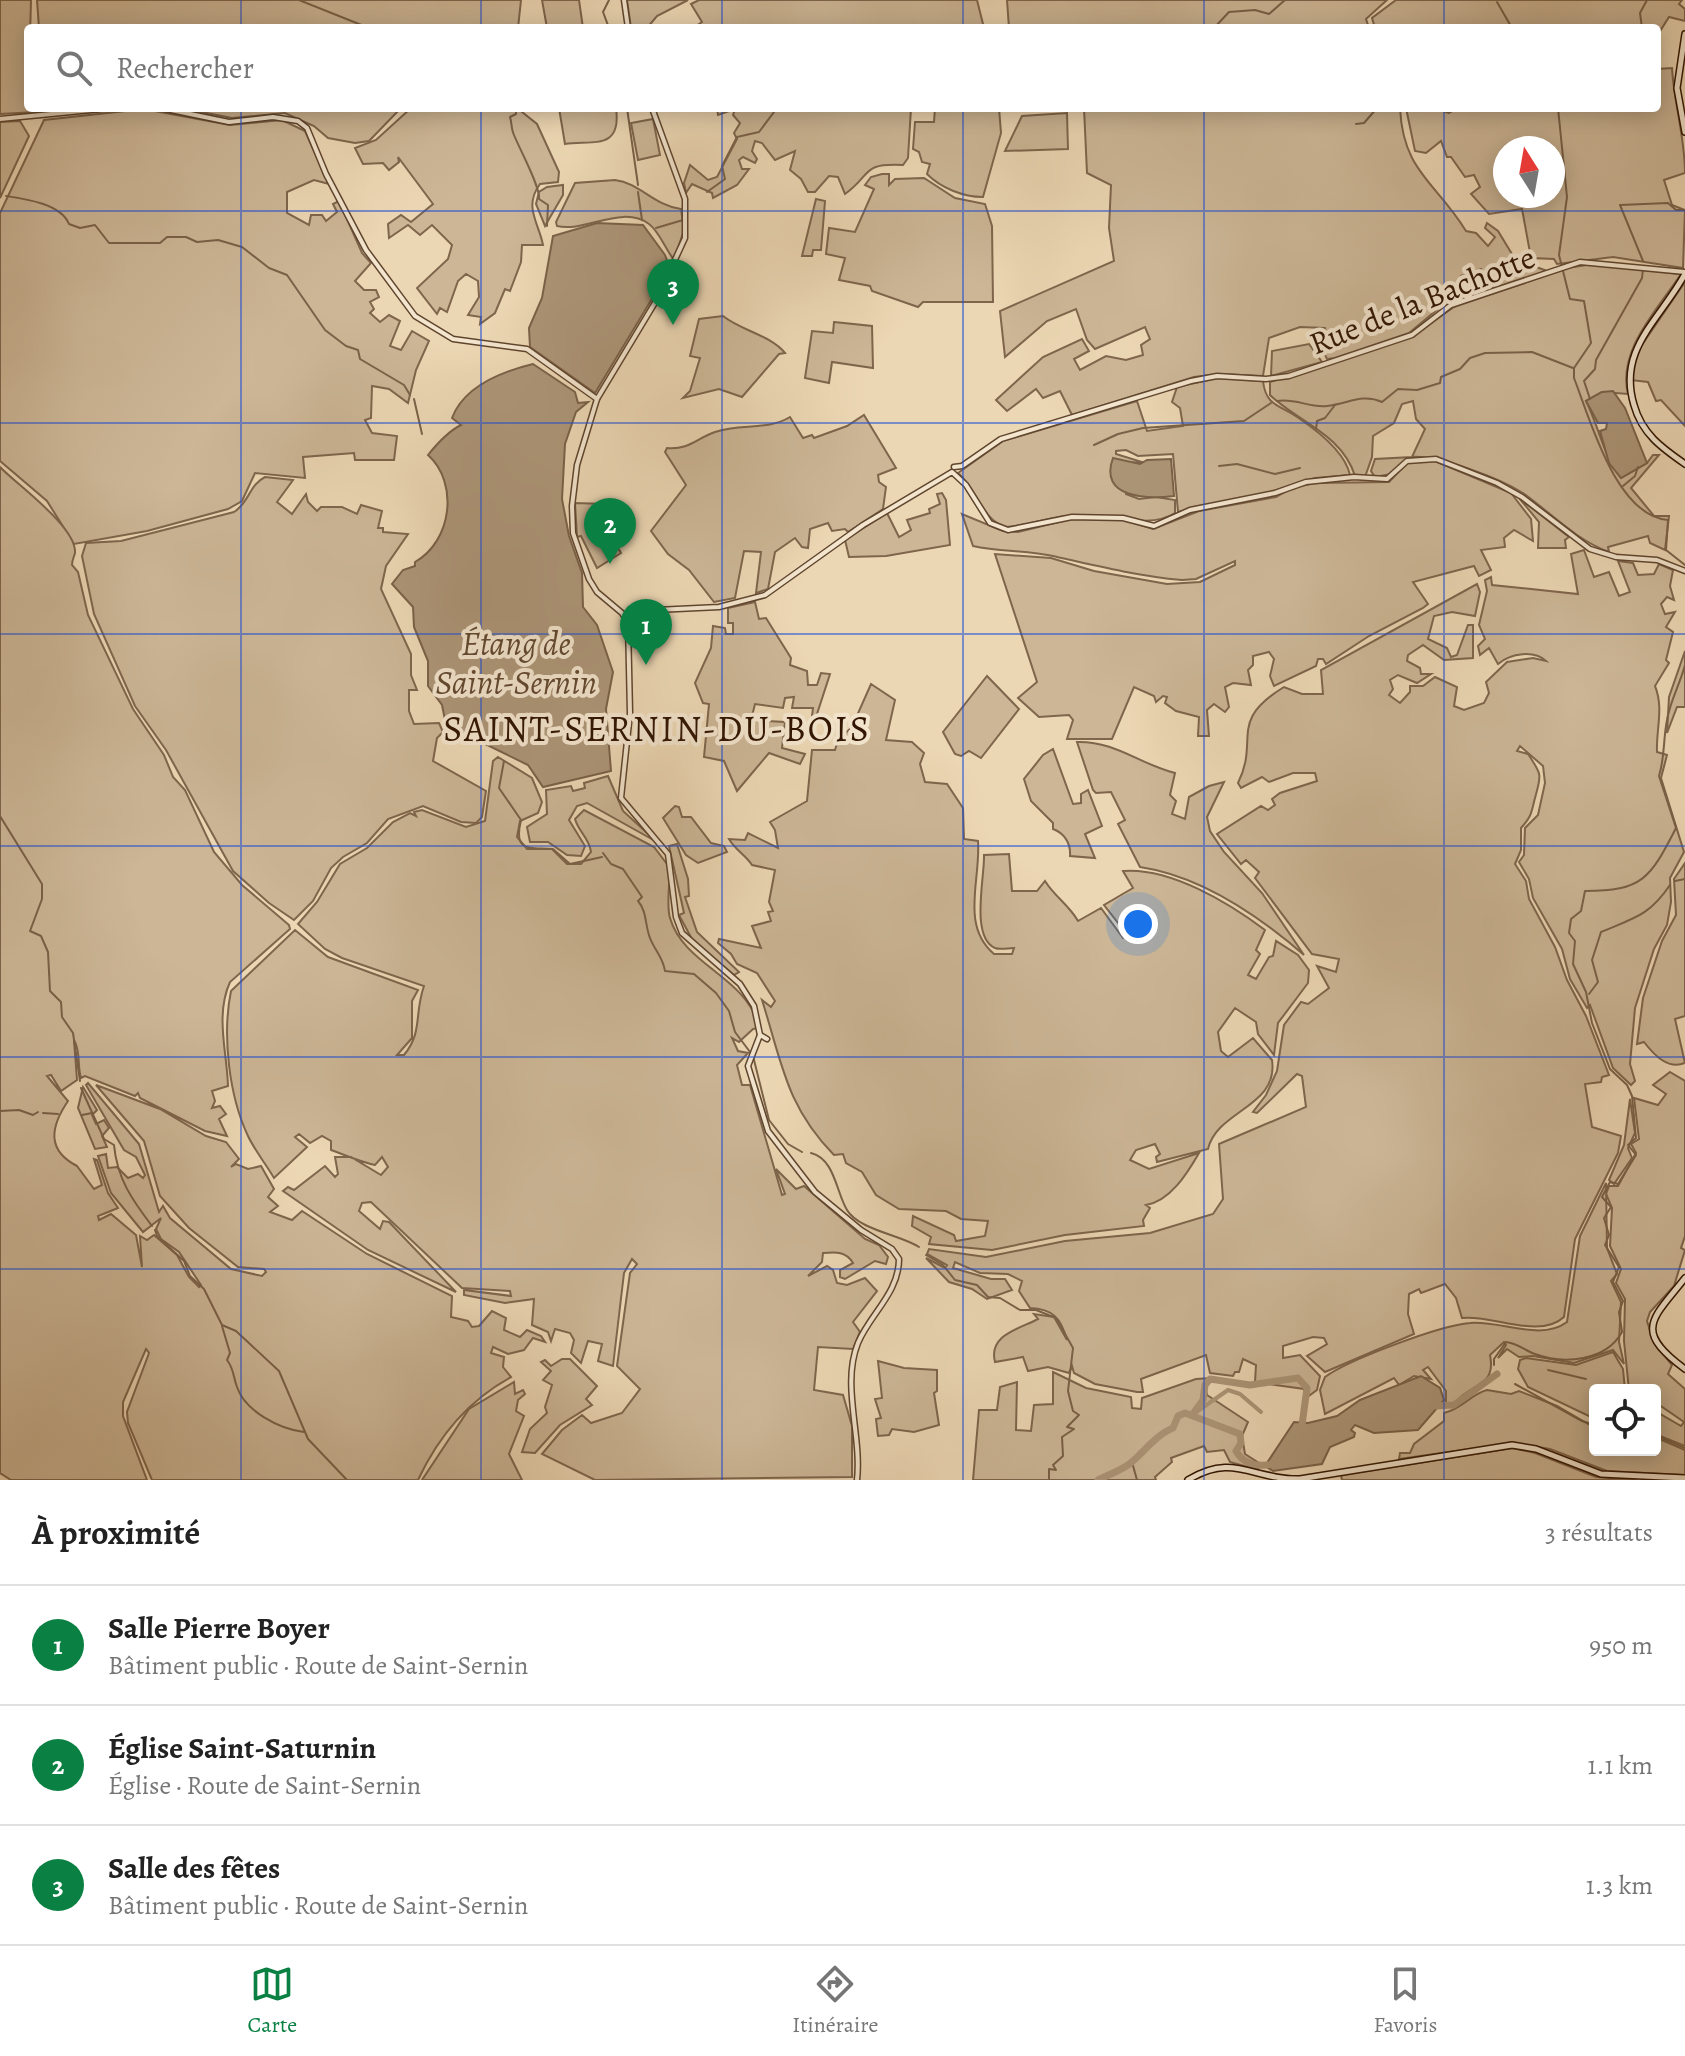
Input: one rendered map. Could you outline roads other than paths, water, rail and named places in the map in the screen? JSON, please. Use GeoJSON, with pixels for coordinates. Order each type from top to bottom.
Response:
{"type":"FeatureCollection","features":[{"type":"Feature","properties":{"kind":"main road"},"geometry":{"type":"LineString","coordinates":[[1685,34],[1677,88],[1685,132]]}},
{"type":"Feature","properties":{"kind":"main road"},"geometry":{"type":"LineString","coordinates":[[1685,273],[1637,347],[1628,375],[1634,405],[1645,430],[1685,464]]}},
{"type":"Feature","properties":{"kind":"main road"},"geometry":{"type":"LineString","coordinates":[[1685,1278],[1657,1309],[1652,1324],[1659,1346],[1685,1369]]}},
{"type":"Feature","properties":{"kind":"main road"},"geometry":{"type":"LineString","coordinates":[[1188,1480],[1219,1466],[1300,1479],[1512,1445],[1536,1449],[1601,1474],[1685,1478]]}},
{"type":"Feature","properties":{"kind":"street"},"geometry":{"type":"LineString","coordinates":[[624,0],[627,24]]}},
{"type":"Feature","properties":{"kind":"street"},"geometry":{"type":"LineString","coordinates":[[0,119],[71,112]]}},
{"type":"Feature","properties":{"kind":"street"},"geometry":{"type":"LineString","coordinates":[[180,112],[229,122],[273,117],[298,121],[307,128],[326,174],[366,250],[415,316],[453,339],[518,346],[597,399]]}},
{"type":"Feature","properties":{"kind":"street"},"geometry":{"type":"LineString","coordinates":[[653,112],[683,193],[687,219],[685,238],[656,301],[597,399],[577,465],[572,527],[591,583],[628,623],[630,713],[621,798],[668,854],[676,917],[682,933],[744,988],[757,1015],[760,1035],[750,1057],[750,1075],[765,1125],[799,1175],[861,1230],[892,1249],[899,1259],[894,1285],[866,1328],[853,1362],[852,1385],[859,1459],[857,1480]]}},
{"type":"Feature","properties":{"kind":"street","name":"Rue de la Bachotte"},"geometry":{"type":"LineString","coordinates":[[628,623],[658,610],[712,608],[765,595],[863,525],[1009,436],[1191,381],[1217,376],[1266,379],[1289,376],[1412,335],[1441,310],[1562,267],[1593,260],[1685,273]]}},
{"type":"Feature","properties":{"kind":"street"},"geometry":{"type":"LineString","coordinates":[[953,469],[990,523],[1008,530],[1072,517],[1123,518],[1154,526],[1190,510],[1315,480],[1387,479],[1407,461],[1436,459],[1522,497],[1590,549],[1616,557],[1657,560],[1685,571]]}},
{"type":"Feature","properties":{"kind":"street"},"geometry":{"type":"LineString","coordinates":[[760,1035],[767,1039]]}},
{"type":"Feature","properties":{"kind":"water"},"geometry":{"type":"Polygon","coordinates":[[[597,223],[643,225],[665,255],[670,269],[595,393],[530,347],[529,328],[542,298],[553,236],[597,223]]]}},
{"type":"Feature","properties":{"kind":"water","name":"Étang de Saint-Sernin"},"geometry":{"type":"Polygon","coordinates":[[[533,364],[575,392],[578,403],[588,402],[576,412],[565,444],[562,499],[569,536],[582,573],[583,607],[597,625],[613,672],[606,709],[611,771],[543,787],[528,765],[446,725],[442,705],[428,686],[428,661],[414,627],[413,607],[392,584],[403,570],[415,566],[415,562],[427,553],[444,526],[447,496],[444,481],[428,455],[447,434],[461,425],[452,418],[458,407],[486,382],[533,364]]]}},
{"type":"Feature","properties":{"kind":"water"},"geometry":{"type":"Polygon","coordinates":[[[1613,391],[1625,408],[1647,463],[1621,478],[1609,463],[1600,431],[1606,429],[1607,423],[1598,423],[1586,401],[1602,392],[1613,391]]]}},
{"type":"Feature","properties":{"kind":"water"},"geometry":{"type":"Polygon","coordinates":[[[1113,458],[1140,464],[1147,460],[1171,459],[1174,496],[1140,496],[1119,489],[1110,472],[1113,458]]]}},
{"type":"Feature","properties":{"kind":"water"},"geometry":{"type":"Polygon","coordinates":[[[1421,1376],[1440,1388],[1444,1400],[1418,1430],[1374,1433],[1355,1425],[1351,1430],[1355,1433],[1354,1437],[1330,1447],[1322,1464],[1273,1471],[1265,1466],[1294,1422],[1308,1423],[1337,1416],[1360,1400],[1421,1376]]]}},
{"type":"Feature","properties":{"kind":"waterway"},"geometry":{"type":"LineString","coordinates":[[299,0],[359,24]]}},
{"type":"Feature","properties":{"kind":"waterway"},"geometry":{"type":"LineString","coordinates":[[608,24],[603,12],[609,0]]}},
{"type":"Feature","properties":{"kind":"waterway"},"geometry":{"type":"LineString","coordinates":[[1218,24],[1229,12],[1255,10],[1269,14],[1285,0]]}},
{"type":"Feature","properties":{"kind":"waterway"},"geometry":{"type":"LineString","coordinates":[[1641,24],[1640,13],[1647,0]]}},
{"type":"Feature","properties":{"kind":"waterway"},"geometry":{"type":"LineString","coordinates":[[1497,2],[1510,24]]}},
{"type":"Feature","properties":{"kind":"waterway"},"geometry":{"type":"LineString","coordinates":[[516,112],[510,117],[512,130],[533,177],[539,199],[548,205],[547,226]]}},
{"type":"Feature","properties":{"kind":"waterway"},"geometry":{"type":"LineString","coordinates":[[628,112],[638,185]]}},
{"type":"Feature","properties":{"kind":"waterway"},"geometry":{"type":"LineString","coordinates":[[707,192],[725,179],[722,166],[737,137],[759,132],[774,112]]}},
{"type":"Feature","properties":{"kind":"waterway"},"geometry":{"type":"LineString","coordinates":[[1356,124],[1364,123],[1374,112]]}},
{"type":"Feature","properties":{"kind":"waterway"},"geometry":{"type":"LineString","coordinates":[[1446,112],[1451,112]]}},
{"type":"Feature","properties":{"kind":"waterway"},"geometry":{"type":"LineString","coordinates":[[1558,112],[1567,197],[1559,255],[1570,299],[1584,301],[1591,343],[1574,368],[1574,378],[1597,440],[1620,484],[1634,502],[1650,514],[1668,520],[1666,550],[1685,565]]}},
{"type":"Feature","properties":{"kind":"waterway"},"geometry":{"type":"LineString","coordinates":[[638,192],[642,220]]}},
{"type":"Feature","properties":{"kind":"waterway"},"geometry":{"type":"LineString","coordinates":[[6,196],[51,207],[69,224],[80,228],[95,225],[109,243],[160,243],[167,237],[186,237],[197,242],[218,240],[242,247],[269,268],[287,275],[325,330],[346,346],[358,350],[360,359],[404,385],[410,395]]}},
{"type":"Feature","properties":{"kind":"waterway"},"geometry":{"type":"LineString","coordinates":[[1643,261],[1620,205],[1668,203],[1676,210],[1685,210]]}},
{"type":"Feature","properties":{"kind":"waterway"},"geometry":{"type":"LineString","coordinates":[[656,228],[683,220]]}},
{"type":"Feature","properties":{"kind":"waterway"},"geometry":{"type":"LineString","coordinates":[[1590,399],[1584,381],[1595,369],[1596,360],[1642,278],[1643,269]]}},
{"type":"Feature","properties":{"kind":"waterway"},"geometry":{"type":"LineString","coordinates":[[1277,401],[1320,406],[1361,399],[1382,402],[1398,389],[1417,390],[1440,383],[1441,377],[1460,369],[1470,358],[1485,353],[1532,352],[1573,368]]}},
{"type":"Feature","properties":{"kind":"waterway"},"geometry":{"type":"LineString","coordinates":[[414,399],[422,434]]}},
{"type":"Feature","properties":{"kind":"waterway"},"geometry":{"type":"LineString","coordinates":[[1094,445],[1118,434],[1143,428],[1244,421],[1271,403]]}},
{"type":"Feature","properties":{"kind":"waterway"},"geometry":{"type":"LineString","coordinates":[[1316,429],[1317,421],[1325,418],[1335,405]]}},
{"type":"Feature","properties":{"kind":"waterway"},"geometry":{"type":"LineString","coordinates":[[1219,466],[1237,464],[1275,474],[1300,468]]}},
{"type":"Feature","properties":{"kind":"waterway"},"geometry":{"type":"LineString","coordinates":[[1623,486],[1635,476],[1638,467]]}},
{"type":"Feature","properties":{"kind":"waterway"},"geometry":{"type":"LineString","coordinates":[[1494,1365],[1494,1359],[1506,1342],[1531,1353],[1571,1360],[1595,1355],[1606,1349],[1622,1332],[1619,1312],[1623,1301],[1613,1282],[1619,1267],[1605,1245],[1609,1235],[1604,1218],[1611,1207],[1602,1197],[1610,1182],[1618,1184],[1636,1155],[1628,1145],[1636,1138],[1632,1096],[1627,1085],[1610,1069],[1592,1023],[1586,992],[1573,964],[1575,941],[1569,933],[1571,919],[1581,911],[1585,891],[1620,888],[1642,879],[1659,859],[1676,828],[1659,776],[1668,713],[1685,665]]}},
{"type":"Feature","properties":{"kind":"waterway"},"geometry":{"type":"LineString","coordinates":[[504,761],[499,788],[521,820],[521,843],[530,848],[553,849],[570,864],[602,857]]}},
{"type":"Feature","properties":{"kind":"waterway"},"geometry":{"type":"LineString","coordinates":[[0,816],[42,884],[42,899],[30,931],[41,936],[48,952],[50,991],[61,1002],[62,1017],[73,1033],[80,1081]]}},
{"type":"Feature","properties":{"kind":"waterway"},"geometry":{"type":"LineString","coordinates":[[603,853],[611,864],[623,869],[642,897],[638,901],[665,971],[694,974],[716,993],[729,1011],[735,1032],[753,1056],[769,1120],[788,1144],[802,1152]]}},
{"type":"Feature","properties":{"kind":"waterway"},"geometry":{"type":"LineString","coordinates":[[1675,881],[1685,879]]}},
{"type":"Feature","properties":{"kind":"waterway"},"geometry":{"type":"LineString","coordinates":[[1589,994],[1598,982],[1592,960],[1601,932],[1648,910],[1670,885]]}},
{"type":"Feature","properties":{"kind":"waterway"},"geometry":{"type":"LineString","coordinates":[[81,1088],[104,1139],[114,1145],[127,1189],[152,1226]]}},
{"type":"Feature","properties":{"kind":"waterway"},"geometry":{"type":"LineString","coordinates":[[0,1111],[19,1110],[33,1115],[38,1112]]}},
{"type":"Feature","properties":{"kind":"waterway"},"geometry":{"type":"LineString","coordinates":[[43,1113],[58,1114]]}},
{"type":"Feature","properties":{"kind":"waterway"},"geometry":{"type":"LineString","coordinates":[[82,1115],[92,1113]]}},
{"type":"Feature","properties":{"kind":"waterway"},"geometry":{"type":"LineString","coordinates":[[811,1153],[819,1156],[830,1169],[843,1203],[853,1217],[919,1247]]}},
{"type":"Feature","properties":{"kind":"waterway"},"geometry":{"type":"LineString","coordinates":[[155,1230],[157,1236],[184,1261],[190,1276],[204,1289],[222,1325],[236,1331],[279,1371],[308,1439],[347,1480]]}},
{"type":"Feature","properties":{"kind":"waterway"},"geometry":{"type":"LineString","coordinates":[[926,1255],[943,1265],[955,1280],[977,1285],[988,1297],[1000,1298],[1020,1310],[1036,1310],[1056,1318],[1073,1348],[1068,1391],[1073,1411],[1079,1415],[1067,1427],[1074,1429],[1062,1437],[1063,1456],[1053,1465],[1056,1470],[1049,1469],[1049,1480]]}},
{"type":"Feature","properties":{"kind":"waterway"},"geometry":{"type":"LineString","coordinates":[[222,1326],[230,1353],[227,1360],[247,1404],[274,1423],[304,1432]]}},
{"type":"Feature","properties":{"kind":"waterway"},"geometry":{"type":"LineString","coordinates":[[1548,1370],[1586,1379]]}},
{"type":"Feature","properties":{"kind":"waterway"},"geometry":{"type":"LineString","coordinates":[[1435,1406],[1454,1405],[1497,1374]]}},
{"type":"Feature","properties":{"kind":"waterway"},"geometry":{"type":"LineString","coordinates":[[1192,1415],[1203,1400],[1205,1385],[1210,1379],[1250,1385],[1298,1378],[1307,1388],[1302,1425]]}},
{"type":"Feature","properties":{"kind":"waterway"},"geometry":{"type":"LineString","coordinates":[[1515,1384],[1589,1423]]}},
{"type":"Feature","properties":{"kind":"waterway"},"geometry":{"type":"LineString","coordinates":[[1192,1415],[1228,1390],[1240,1394],[1261,1412]]}},
{"type":"Feature","properties":{"kind":"waterway"},"geometry":{"type":"LineString","coordinates":[[1098,1480],[1129,1464],[1173,1428],[1178,1416],[1185,1413],[1240,1434],[1241,1443],[1236,1451],[1247,1462],[1273,1464]]}},
{"type":"Feature","properties":{"kind":"waterway"},"geometry":{"type":"LineString","coordinates":[[1661,1438],[1685,1448]]}},
{"type":"Feature","properties":{"kind":"waterway"},"geometry":{"type":"LineString","coordinates":[[1132,1462],[1137,1480]]}},
{"type":"Feature","properties":{"kind":"place","name":"Salle des fêtes"},"geometry":{"type":"Point","coordinates":[673,325]}},
{"type":"Feature","properties":{"kind":"place","name":"Église Saint-Saturnin"},"geometry":{"type":"Point","coordinates":[610,564]}},
{"type":"Feature","properties":{"kind":"place","name":"Salle Pierre Boyer"},"geometry":{"type":"Point","coordinates":[646,665]}},
{"type":"Feature","properties":{"kind":"district","name":"SAINT-SERNIN-DU-BOIS"},"geometry":{"type":"Point","coordinates":[657,728]}}]}
